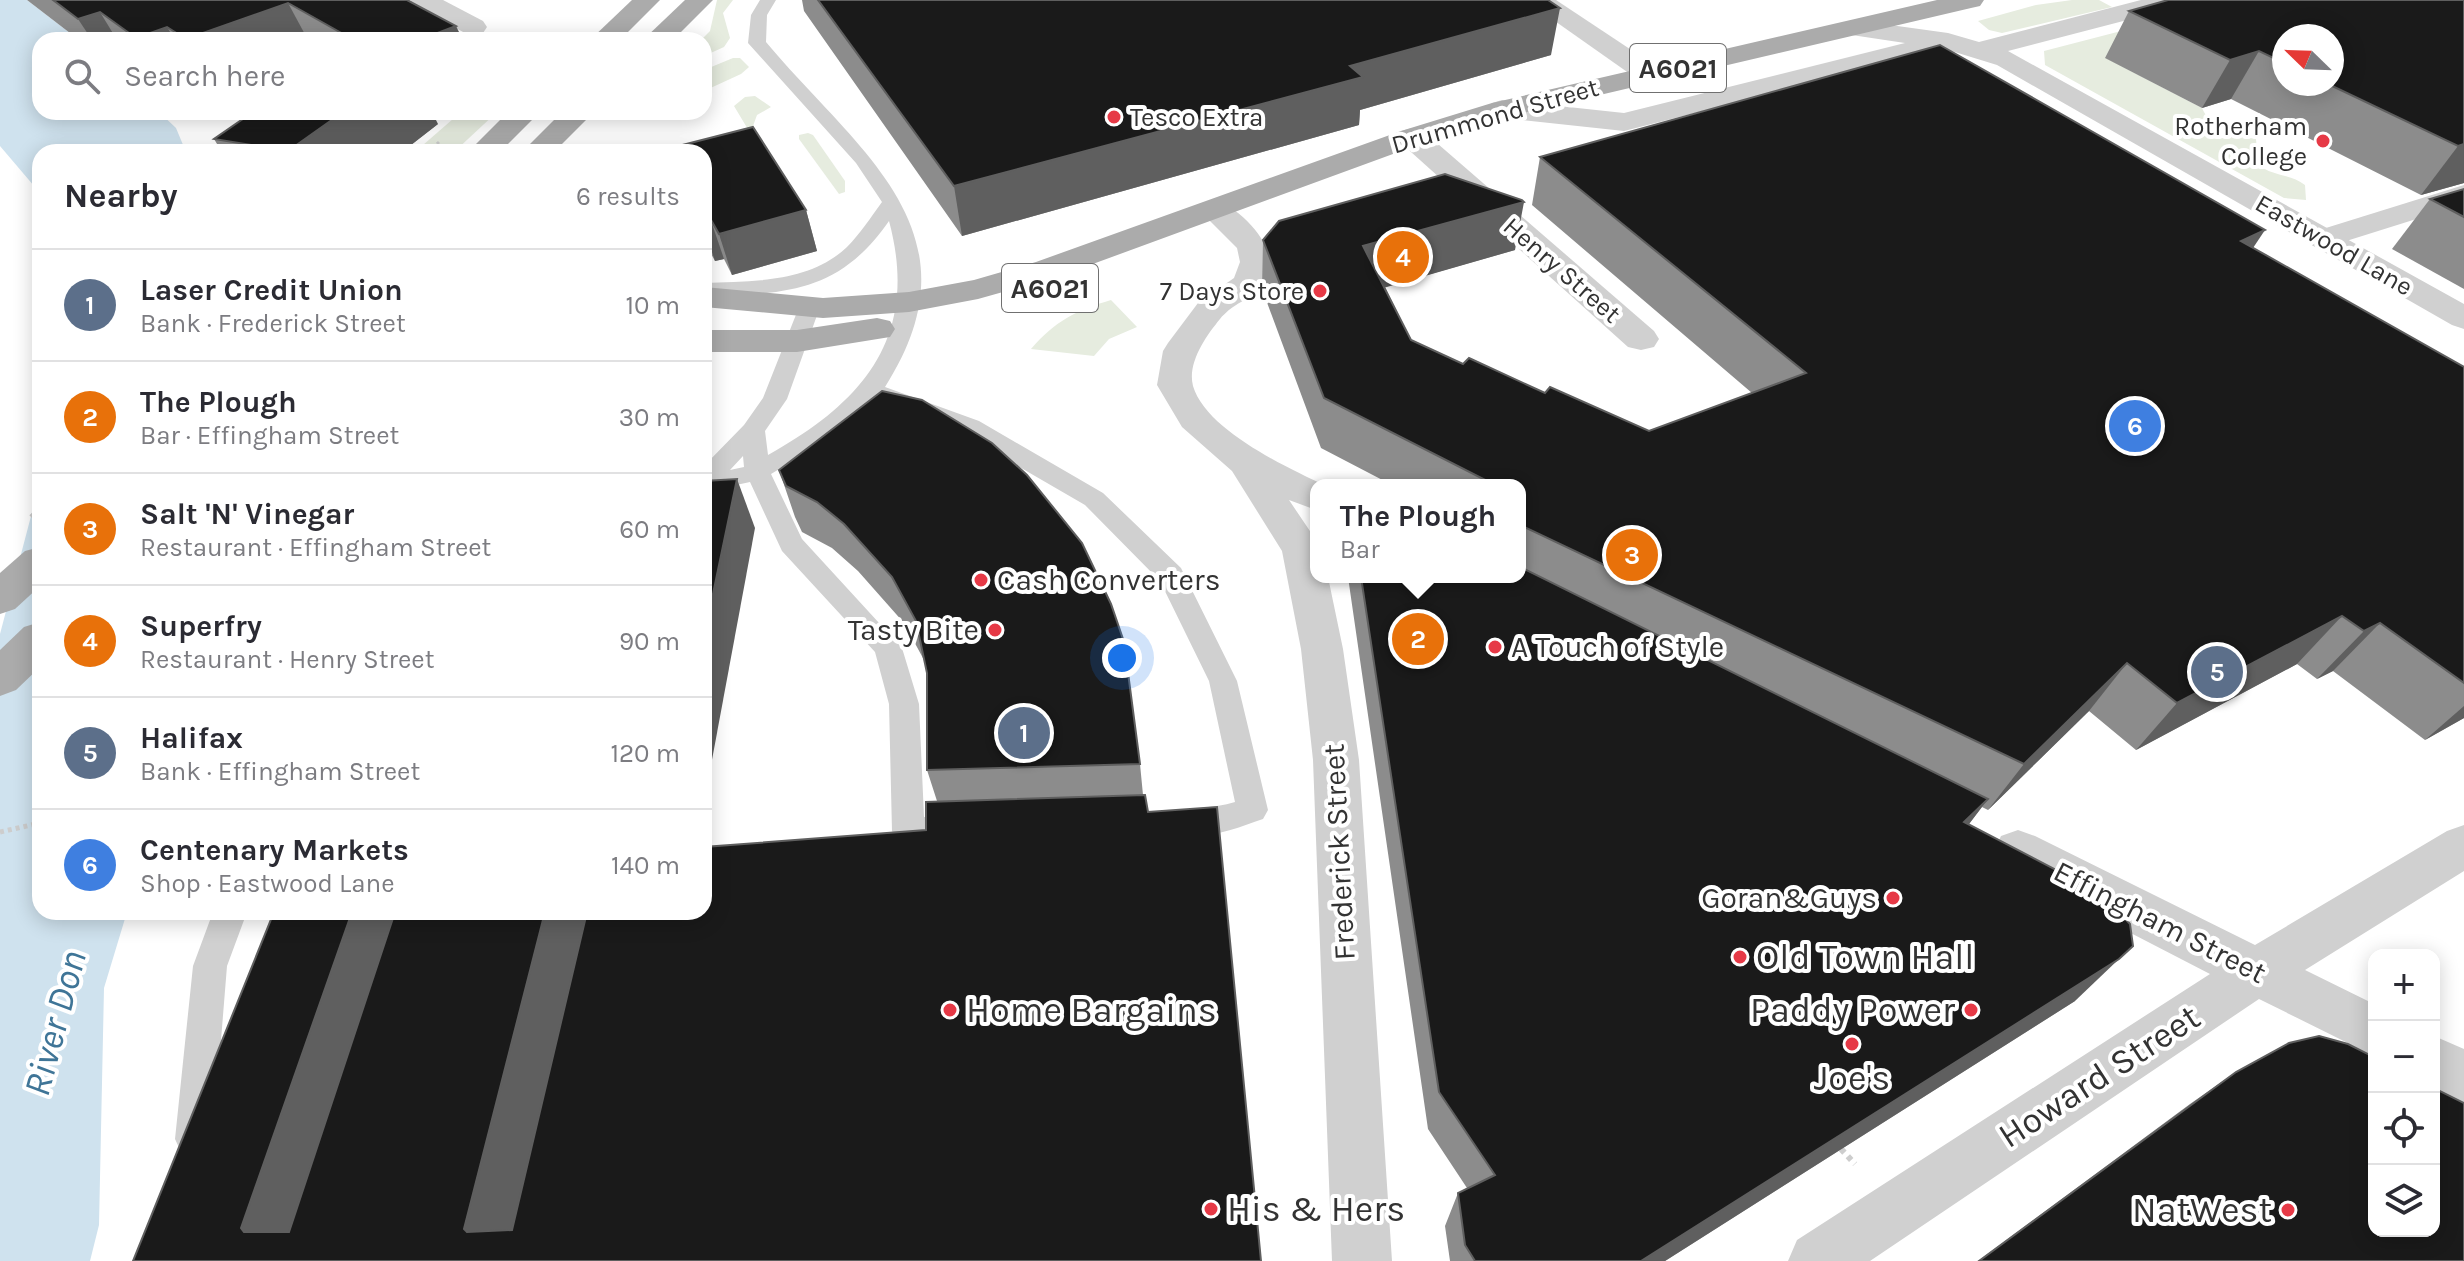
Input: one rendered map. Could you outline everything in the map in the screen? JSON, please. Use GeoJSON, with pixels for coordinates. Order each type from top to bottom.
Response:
{"type":"FeatureCollection","features":[{"type":"Feature","properties":{"kind":"main road"},"geometry":{"type":"LineString","coordinates":[[613,32],[647,0]]}},
{"type":"Feature","properties":{"kind":"main road"},"geometry":{"type":"LineString","coordinates":[[666,32],[700,0]]}},
{"type":"Feature","properties":{"kind":"main road","name":"A6021"},"geometry":{"type":"LineString","coordinates":[[1854,28],[1971,0]]}},
{"type":"Feature","properties":{"kind":"main road","name":"Drummond Street"},"geometry":{"type":"LineString","coordinates":[[712,298],[963,316],[1020,301],[1088,273],[1201,214],[1412,137],[1502,109],[1854,28]]}},
{"type":"Feature","properties":{"kind":"main road"},"geometry":{"type":"LineString","coordinates":[[491,144],[517,120]]}},
{"type":"Feature","properties":{"kind":"main road"},"geometry":{"type":"LineString","coordinates":[[546,144],[572,120]]}},
{"type":"Feature","properties":{"kind":"main road"},"geometry":{"type":"LineString","coordinates":[[559,144],[575,120]]}},
{"type":"Feature","properties":{"kind":"main road","name":"Drummond Street"},"geometry":{"type":"LineString","coordinates":[[712,341],[797,341],[904,314]]}},
{"type":"Feature","properties":{"kind":"main road"},"geometry":{"type":"LineString","coordinates":[[0,598],[32,569]]}},
{"type":"Feature","properties":{"kind":"main road"},"geometry":{"type":"LineString","coordinates":[[0,678],[32,647]]}},
{"type":"Feature","properties":{"kind":"street"},"geometry":{"type":"LineString","coordinates":[[423,0],[474,27]]}},
{"type":"Feature","properties":{"kind":"street"},"geometry":{"type":"LineString","coordinates":[[1538,0],[1650,75]]}},
{"type":"Feature","properties":{"kind":"street"},"geometry":{"type":"LineString","coordinates":[[1979,50],[2172,0]]}},
{"type":"Feature","properties":{"kind":"street","name":"Eastwood Lane"},"geometry":{"type":"LineString","coordinates":[[1854,28],[1948,41],[2007,59],[2464,318]]}},
{"type":"Feature","properties":{"kind":"street"},"geometry":{"type":"LineString","coordinates":[[1502,109],[1624,122],[1948,41]]}},
{"type":"Feature","properties":{"kind":"street","name":"Henry Street"},"geometry":{"type":"LineString","coordinates":[[1412,137],[1641,339]]}},
{"type":"Feature","properties":{"kind":"street"},"geometry":{"type":"LineString","coordinates":[[2324,239],[2464,194]]}},
{"type":"Feature","properties":{"kind":"street"},"geometry":{"type":"LineString","coordinates":[[1201,214],[1252,245],[1256,262],[1249,283],[1210,310],[1180,351],[1175,385],[1195,419],[1245,462],[1310,494]]}},
{"type":"Feature","properties":{"kind":"street","name":"Frederick Street"},"geometry":{"type":"LineString","coordinates":[[1245,462],[1302,550],[1322,649],[1336,760],[1362,1261]]}},
{"type":"Feature","properties":{"kind":"street","name":"Effingham Street"},"geometry":{"type":"LineString","coordinates":[[1975,829],[2368,1028]]}},
{"type":"Feature","properties":{"kind":"street","name":"Howard Street"},"geometry":{"type":"LineString","coordinates":[[1818,1261],[2258,971],[2464,846]]}},
{"type":"Feature","properties":{"kind":"street"},"geometry":{"type":"LineString","coordinates":[[2440,1065],[2464,1078]]}},
{"type":"Feature","properties":{"kind":"lane"},"geometry":{"type":"LineString","coordinates":[[712,480],[757,471],[822,431],[871,390],[885,370],[904,314],[908,262],[892,202],[864,162],[757,43],[759,15],[768,0]]}},
{"type":"Feature","properties":{"kind":"lane"},"geometry":{"type":"LineString","coordinates":[[712,289],[789,284],[823,274],[851,255],[892,202]]}},
{"type":"Feature","properties":{"kind":"lane"},"geometry":{"type":"LineString","coordinates":[[712,474],[753,431],[775,399],[809,307]]}},
{"type":"Feature","properties":{"kind":"lane"},"geometry":{"type":"LineString","coordinates":[[871,390],[970,427],[1094,499],[1171,575],[1223,681],[1252,810],[1213,822],[1152,824]]}},
{"type":"Feature","properties":{"kind":"lane"},"geometry":{"type":"LineString","coordinates":[[753,431],[757,471],[791,544],[888,648],[904,704],[908,831],[969,829]]}},
{"type":"Feature","properties":{"kind":"lane"},"geometry":{"type":"LineString","coordinates":[[191,1168],[210,966],[227,920]]}},
{"type":"Feature","properties":{"kind":"path"},"geometry":{"type":"LineString","coordinates":[[0,832],[32,825]]}},
{"type":"Feature","properties":{"kind":"shaded area"},"geometry":{"type":"Polygon","coordinates":[[[717,0],[733,0],[723,13],[730,38],[724,47],[712,52],[710,31],[717,0]]]}},
{"type":"Feature","properties":{"kind":"shaded area"},"geometry":{"type":"Polygon","coordinates":[[[2099,0],[2112,7],[2002,33],[1989,30],[1978,21],[2036,5],[2099,0]]]}},
{"type":"Feature","properties":{"kind":"shaded area"},"geometry":{"type":"Polygon","coordinates":[[[2125,30],[2106,58],[2202,108],[2211,121],[2224,130],[2256,139],[2258,164],[2305,185],[2306,200],[2284,198],[2045,65],[2044,51],[2125,30]]]}},
{"type":"Feature","properties":{"kind":"shaded area"},"geometry":{"type":"Polygon","coordinates":[[[740,58],[749,67],[712,87],[712,67],[740,58]]]}},
{"type":"Feature","properties":{"kind":"shaded area"},"geometry":{"type":"Polygon","coordinates":[[[755,96],[771,107],[757,115],[753,126],[768,149],[761,151],[734,106],[745,97],[755,96]]]}},
{"type":"Feature","properties":{"kind":"shaded area"},"geometry":{"type":"Polygon","coordinates":[[[452,120],[488,120],[463,144],[424,144],[452,120]]]}},
{"type":"Feature","properties":{"kind":"shaded area"},"geometry":{"type":"Polygon","coordinates":[[[799,135],[813,135],[845,181],[845,192],[839,194],[799,139],[799,135]]]}},
{"type":"Feature","properties":{"kind":"shaded area"},"geometry":{"type":"Polygon","coordinates":[[[1111,300],[1137,327],[1109,339],[1094,356],[1031,349],[1067,318],[1111,300]]]}},
{"type":"Feature","properties":{"kind":"water"},"geometry":{"type":"Polygon","coordinates":[[[0,0],[27,0],[69,32],[32,32],[32,120],[168,120],[176,128],[183,144],[32,144],[32,184],[0,146],[0,0]]]}},
{"type":"Feature","properties":{"kind":"water","name":"River Don"},"geometry":{"type":"Polygon","coordinates":[[[32,512],[32,920],[125,920],[104,988],[99,1225],[90,1261],[0,1261],[0,634],[32,512]]]}},
{"type":"Feature","properties":{"kind":"building"},"geometry":{"type":"Polygon","coordinates":[[[53,0],[407,0],[456,26],[440,32],[340,32],[288,3],[206,32],[175,32],[167,27],[153,32],[128,32],[100,12],[78,19],[53,0]]]}},
{"type":"Feature","properties":{"kind":"building","name":"Tesco Extra"},"geometry":{"type":"Polygon","coordinates":[[[818,0],[1548,0],[1560,8],[1350,66],[1363,77],[954,186],[818,0]]]}},
{"type":"Feature","properties":{"kind":"building"},"geometry":{"type":"Polygon","coordinates":[[[2168,0],[2464,0],[2464,144],[2458,146],[2344,92],[2344,24],[2272,24],[2272,57],[2259,51],[2230,60],[2129,11],[2168,0]]]}},
{"type":"Feature","properties":{"kind":"building"},"geometry":{"type":"Polygon","coordinates":[[[1940,45],[2265,230],[2241,241],[2464,367],[2464,683],[2380,623],[2364,631],[2342,616],[2177,703],[2127,663],[2024,764],[1526,528],[1526,479],[1483,479],[1324,398],[1263,240],[1279,221],[1445,174],[1522,200],[1524,202],[1363,246],[1411,340],[1463,364],[1469,358],[1545,393],[1550,387],[1649,431],[1806,373],[1540,157],[1940,45]]]}},
{"type":"Feature","properties":{"kind":"building"},"geometry":{"type":"Polygon","coordinates":[[[241,120],[332,120],[298,144],[245,144],[214,139],[241,120]]]}},
{"type":"Feature","properties":{"kind":"building"},"geometry":{"type":"Polygon","coordinates":[[[753,127],[806,210],[719,234],[712,222],[712,144],[686,144],[753,127]]]}},
{"type":"Feature","properties":{"kind":"building"},"geometry":{"type":"Polygon","coordinates":[[[2464,189],[2464,217],[2430,199],[2464,189]]]}},
{"type":"Feature","properties":{"kind":"building"},"geometry":{"type":"Polygon","coordinates":[[[882,391],[922,400],[992,443],[1027,475],[1082,543],[1111,604],[1124,642],[1140,764],[927,770],[927,673],[916,621],[892,577],[844,524],[817,502],[786,486],[779,470],[882,391]]]}},
{"type":"Feature","properties":{"kind":"building"},"geometry":{"type":"Polygon","coordinates":[[[737,479],[712,599],[712,481],[737,479]]]}},
{"type":"Feature","properties":{"kind":"building","name":"Old Town Hall"},"geometry":{"type":"Polygon","coordinates":[[[1526,570],[1988,799],[1964,822],[2087,886],[2112,904],[2130,924],[2133,946],[2119,959],[1641,1261],[1475,1261],[1465,1245],[1458,1193],[1495,1175],[1439,1092],[1362,583],[1526,583],[1526,570]]]}},
{"type":"Feature","properties":{"kind":"building"},"geometry":{"type":"Polygon","coordinates":[[[1145,795],[1148,812],[1217,807],[1261,1261],[133,1261],[271,920],[349,920],[241,1228],[244,1232],[289,1232],[392,920],[543,920],[464,1229],[467,1232],[512,1230],[585,920],[712,920],[712,846],[926,830],[926,802],[1145,795]]]}},
{"type":"Feature","properties":{"kind":"building"},"geometry":{"type":"Polygon","coordinates":[[[2319,1036],[2348,1044],[2368,1054],[2368,1237],[2440,1237],[2440,1091],[2464,1103],[2464,1261],[1979,1261],[2236,1072],[2289,1043],[2319,1036]]]}},
{"type":"Feature","properties":{"kind":"place","name":"Tesco Extra"},"geometry":{"type":"Point","coordinates":[1114,117]}},
{"type":"Feature","properties":{"kind":"place","name":"Rotherham College"},"geometry":{"type":"Point","coordinates":[2323,141]}},
{"type":"Feature","properties":{"kind":"place","name":"Superfry"},"geometry":{"type":"Point","coordinates":[1403,257]}},
{"type":"Feature","properties":{"kind":"place","name":"7 Days Store"},"geometry":{"type":"Point","coordinates":[1320,291]}},
{"type":"Feature","properties":{"kind":"place","name":"Centenary Markets"},"geometry":{"type":"Point","coordinates":[2135,426]}},
{"type":"Feature","properties":{"kind":"place","name":"Salt 'N' Vinegar"},"geometry":{"type":"Point","coordinates":[1632,555]}},
{"type":"Feature","properties":{"kind":"place","name":"Cash Converters"},"geometry":{"type":"Point","coordinates":[981,580]}},
{"type":"Feature","properties":{"kind":"place","name":"Tasty Bite"},"geometry":{"type":"Point","coordinates":[995,630]}},
{"type":"Feature","properties":{"kind":"place","name":"The Plough"},"geometry":{"type":"Point","coordinates":[1418,639]}},
{"type":"Feature","properties":{"kind":"place","name":"A Touch of Style"},"geometry":{"type":"Point","coordinates":[1495,647]}},
{"type":"Feature","properties":{"kind":"place","name":"Halifax"},"geometry":{"type":"Point","coordinates":[2217,672]}},
{"type":"Feature","properties":{"kind":"place","name":"Laser Credit Union"},"geometry":{"type":"Point","coordinates":[1024,733]}},
{"type":"Feature","properties":{"kind":"place","name":"Goran&Guys"},"geometry":{"type":"Point","coordinates":[1893,898]}},
{"type":"Feature","properties":{"kind":"place","name":"Old Town Hall"},"geometry":{"type":"Point","coordinates":[1740,957]}},
{"type":"Feature","properties":{"kind":"place","name":"Home Bargains"},"geometry":{"type":"Point","coordinates":[950,1010]}},
{"type":"Feature","properties":{"kind":"place","name":"Paddy Power"},"geometry":{"type":"Point","coordinates":[1971,1010]}},
{"type":"Feature","properties":{"kind":"place","name":"Joe's"},"geometry":{"type":"Point","coordinates":[1852,1044]}},
{"type":"Feature","properties":{"kind":"place","name":"His & Hers"},"geometry":{"type":"Point","coordinates":[1211,1209]}},
{"type":"Feature","properties":{"kind":"place","name":"NatWest"},"geometry":{"type":"Point","coordinates":[2288,1210]}}]}
